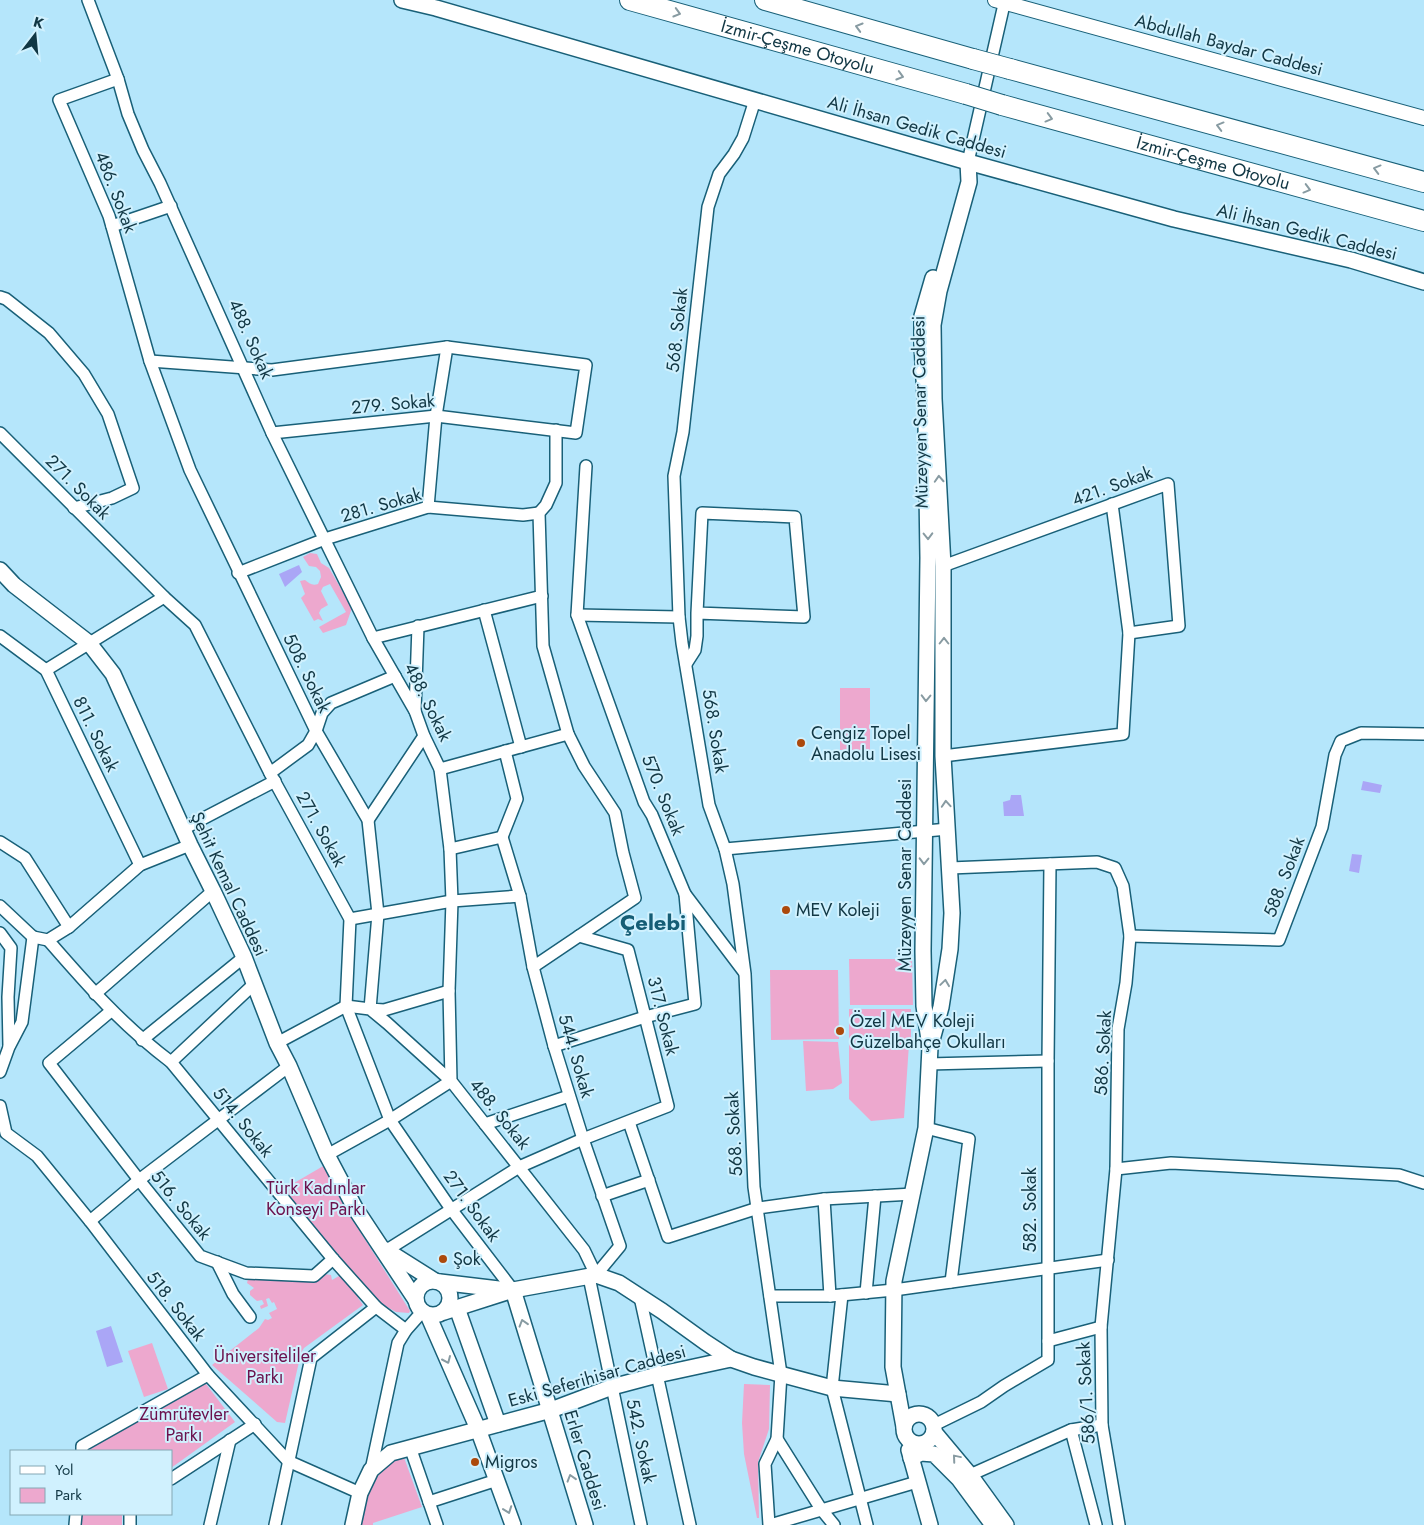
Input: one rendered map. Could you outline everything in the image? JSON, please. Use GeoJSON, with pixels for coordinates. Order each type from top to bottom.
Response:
{"type":"FeatureCollection","features":[{"type":"Feature","properties":{"kind":"highway","name":"İzmir-Çeşme Otoyolu"},"geometry":{"type":"LineString","coordinates":[[630,0],[1424,221]]}},
{"type":"Feature","properties":{"kind":"highway","name":"İzmir-Çeşme Otoyolu"},"geometry":{"type":"LineString","coordinates":[[765,0],[1424,182]]}},
{"type":"Feature","properties":{"kind":"main road","name":"Ali İhsan Gedik Caddesi"},"geometry":{"type":"LineString","coordinates":[[402,0],[436,8],[968,162],[1174,219],[1350,260],[1424,282]]}},
{"type":"Feature","properties":{"kind":"main road","name":"Müzeyyen Senar Caddesi"},"geometry":{"type":"LineString","coordinates":[[930,1525],[911,1458],[893,1368],[894,1281],[926,1128],[930,1047],[941,1007],[950,948],[952,913],[943,756],[943,566],[934,399],[933,325],[939,291],[969,182],[968,162]]}},
{"type":"Feature","properties":{"kind":"main road","name":"Müzeyyen Senar Caddesi"},"geometry":{"type":"LineString","coordinates":[[930,1047],[924,1006],[924,830],[928,558],[926,410],[922,316],[960,177],[968,162]]}},
{"type":"Feature","properties":{"kind":"main road","name":"Şehit Kemal Caddesi"},"geometry":{"type":"LineString","coordinates":[[0,570],[14,586],[89,643],[114,674],[190,846],[244,958],[277,1043],[290,1066],[327,1155],[355,1208],[384,1248],[422,1309]]}},
{"type":"Feature","properties":{"kind":"main road"},"geometry":{"type":"LineString","coordinates":[[384,1248],[445,1286],[450,1296],[448,1307],[451,1310],[498,1424]]}},
{"type":"Feature","properties":{"kind":"main road"},"geometry":{"type":"LineString","coordinates":[[422,1309],[439,1315],[513,1290],[592,1276],[619,1283],[731,1359],[832,1388],[898,1394],[930,1434],[959,1479],[993,1525]]}},
{"type":"Feature","properties":{"kind":"main road"},"geometry":{"type":"LineString","coordinates":[[513,1290],[438,1282],[424,1283],[417,1292],[422,1309],[478,1429],[514,1525]]}},
{"type":"Feature","properties":{"kind":"main road","name":"Erler Caddesi"},"geometry":{"type":"LineString","coordinates":[[513,1290],[586,1525]]}},
{"type":"Feature","properties":{"kind":"main road","name":"Eski Seferihisar Caddesi"},"geometry":{"type":"LineString","coordinates":[[353,1525],[360,1493],[371,1470],[391,1452],[551,1410],[612,1387],[731,1359]]}},
{"type":"Feature","properties":{"kind":"main road"},"geometry":{"type":"LineString","coordinates":[[930,1434],[913,1443],[905,1432],[909,1418],[913,1415],[970,1475],[1006,1525]]}},
{"type":"Feature","properties":{"kind":"main road"},"geometry":{"type":"LineString","coordinates":[[911,1458],[921,1453],[930,1434]]}},
{"type":"Feature","properties":{"kind":"street","name":"488. Sokak"},"geometry":{"type":"LineString","coordinates":[[88,0],[118,79],[128,114],[143,150],[171,206],[272,433],[373,638],[415,711],[424,736],[440,769],[450,849],[452,901],[449,991],[451,1082],[584,1250],[592,1276]]}},
{"type":"Feature","properties":{"kind":"street","name":"Abdullah Baydar Caddesi"},"geometry":{"type":"LineString","coordinates":[[1001,1],[1424,118]]}},
{"type":"Feature","properties":{"kind":"street"},"geometry":{"type":"LineString","coordinates":[[968,162],[1001,1]]}},
{"type":"Feature","properties":{"kind":"street","name":"486. Sokak"},"geometry":{"type":"LineString","coordinates":[[118,79],[58,100],[110,216],[150,361]]}},
{"type":"Feature","properties":{"kind":"street","name":"568. Sokak"},"geometry":{"type":"LineString","coordinates":[[755,100],[743,138],[719,174],[708,207],[683,432],[674,476],[680,617],[686,664],[709,805],[725,849],[733,884],[744,974],[754,1187],[781,1374],[777,1439]]}},
{"type":"Feature","properties":{"kind":"street"},"geometry":{"type":"LineString","coordinates":[[112,226],[171,206]]}},
{"type":"Feature","properties":{"kind":"street"},"geometry":{"type":"LineString","coordinates":[[2,301],[50,332],[84,374],[108,414],[133,488],[112,498],[74,508]]}},
{"type":"Feature","properties":{"kind":"street"},"geometry":{"type":"LineString","coordinates":[[150,361],[272,370],[447,347],[436,416],[428,507]]}},
{"type":"Feature","properties":{"kind":"street","name":"279. Sokak"},"geometry":{"type":"LineString","coordinates":[[272,433],[436,416],[576,433],[586,365],[447,347]]}},
{"type":"Feature","properties":{"kind":"street","name":"508. Sokak"},"geometry":{"type":"LineString","coordinates":[[150,361],[190,470],[238,572],[316,732],[368,820],[378,914],[370,1009]]}},
{"type":"Feature","properties":{"kind":"street"},"geometry":{"type":"LineString","coordinates":[[533,967],[635,898],[615,813],[584,766],[568,734],[543,646],[539,513],[546,505],[556,483],[556,430]]}},
{"type":"Feature","properties":{"kind":"street","name":"271. Sokak"},"geometry":{"type":"LineString","coordinates":[[0,433],[164,597],[195,625],[273,777],[350,919],[346,1006],[390,1120],[451,1209],[513,1290]]}},
{"type":"Feature","properties":{"kind":"street"},"geometry":{"type":"LineString","coordinates":[[586,466],[577,615],[680,617]]}},
{"type":"Feature","properties":{"kind":"street","name":"421. Sokak"},"geometry":{"type":"LineString","coordinates":[[943,566],[1168,484],[1179,626],[1129,633]]}},
{"type":"Feature","properties":{"kind":"street"},"geometry":{"type":"LineString","coordinates":[[943,756],[1123,734],[1129,633],[1112,504]]}},
{"type":"Feature","properties":{"kind":"street","name":"281. Sokak"},"geometry":{"type":"LineString","coordinates":[[238,572],[325,540],[428,507],[523,515],[539,513]]}},
{"type":"Feature","properties":{"kind":"street"},"geometry":{"type":"LineString","coordinates":[[686,664],[695,650],[697,636],[697,614],[702,513],[795,518],[804,617],[697,614]]}},
{"type":"Feature","properties":{"kind":"street"},"geometry":{"type":"LineString","coordinates":[[373,638],[542,596]]}},
{"type":"Feature","properties":{"kind":"street"},"geometry":{"type":"LineString","coordinates":[[46,670],[164,597]]}},
{"type":"Feature","properties":{"kind":"street"},"geometry":{"type":"LineString","coordinates":[[484,610],[521,747]]}},
{"type":"Feature","properties":{"kind":"street","name":"570. Sokak"},"geometry":{"type":"LineString","coordinates":[[577,615],[644,802],[652,815],[685,894],[744,974]]}},
{"type":"Feature","properties":{"kind":"street"},"geometry":{"type":"LineString","coordinates":[[415,711],[418,626]]}},
{"type":"Feature","properties":{"kind":"street","name":"811. Sokak"},"geometry":{"type":"LineString","coordinates":[[0,636],[46,670],[140,865]]}},
{"type":"Feature","properties":{"kind":"street"},"geometry":{"type":"LineString","coordinates":[[183,829],[273,777],[308,745],[316,732],[322,712],[332,703],[395,676]]}},
{"type":"Feature","properties":{"kind":"street","name":"588. Sokak"},"geometry":{"type":"LineString","coordinates":[[1130,936],[1279,940],[1322,827],[1334,755],[1341,741],[1361,733],[1424,734]]}},
{"type":"Feature","properties":{"kind":"street"},"geometry":{"type":"LineString","coordinates":[[440,769],[568,734]]}},
{"type":"Feature","properties":{"kind":"street"},"geometry":{"type":"LineString","coordinates":[[368,820],[424,736]]}},
{"type":"Feature","properties":{"kind":"street"},"geometry":{"type":"LineString","coordinates":[[450,849],[502,837],[517,799],[505,751]]}},
{"type":"Feature","properties":{"kind":"street"},"geometry":{"type":"LineString","coordinates":[[725,849],[948,829]]}},
{"type":"Feature","properties":{"kind":"street","name":"544. Sokak"},"geometry":{"type":"LineString","coordinates":[[502,837],[520,896],[533,967],[554,1046],[583,1140],[620,1246],[592,1276]]}},
{"type":"Feature","properties":{"kind":"street"},"geometry":{"type":"LineString","coordinates":[[0,842],[25,858],[69,927]]}},
{"type":"Feature","properties":{"kind":"street"},"geometry":{"type":"LineString","coordinates":[[0,906],[33,937],[48,940],[69,927],[140,865],[190,846]]}},
{"type":"Feature","properties":{"kind":"street","name":"586. Sokak"},"geometry":{"type":"LineString","coordinates":[[1050,864],[1098,862],[1115,868],[1123,886],[1130,936],[1126,983],[1118,1029],[1116,1169],[1108,1260]]}},
{"type":"Feature","properties":{"kind":"street"},"geometry":{"type":"LineString","coordinates":[[950,868],[1050,864]]}},
{"type":"Feature","properties":{"kind":"street","name":"582. Sokak"},"geometry":{"type":"LineString","coordinates":[[930,1434],[1048,1360],[1050,864]]}},
{"type":"Feature","properties":{"kind":"street"},"geometry":{"type":"LineString","coordinates":[[95,994],[213,891]]}},
{"type":"Feature","properties":{"kind":"street"},"geometry":{"type":"LineString","coordinates":[[554,1046],[645,1017],[695,1004],[685,894]]}},
{"type":"Feature","properties":{"kind":"street"},"geometry":{"type":"LineString","coordinates":[[350,919],[452,901],[520,896]]}},
{"type":"Feature","properties":{"kind":"street"},"geometry":{"type":"LineString","coordinates":[[0,932],[11,948],[8,997],[9,1047]]}},
{"type":"Feature","properties":{"kind":"street","name":"317. Sokak"},"geometry":{"type":"LineString","coordinates":[[384,1248],[519,1167],[668,1106],[628,950],[579,936]]}},
{"type":"Feature","properties":{"kind":"street"},"geometry":{"type":"LineString","coordinates":[[0,1070],[22,1022],[33,937]]}},
{"type":"Feature","properties":{"kind":"street","name":"514. Sokak"},"geometry":{"type":"LineString","coordinates":[[48,940],[111,1011],[142,1040],[171,1062],[333,1259],[376,1307],[406,1330]]}},
{"type":"Feature","properties":{"kind":"street"},"geometry":{"type":"LineString","coordinates":[[142,1040],[244,958]]}},
{"type":"Feature","properties":{"kind":"street"},"geometry":{"type":"LineString","coordinates":[[171,1062],[254,984]]}},
{"type":"Feature","properties":{"kind":"street"},"geometry":{"type":"LineString","coordinates":[[277,1043],[346,1006],[384,1010],[449,991]]}},
{"type":"Feature","properties":{"kind":"street"},"geometry":{"type":"LineString","coordinates":[[327,1155],[390,1120],[451,1082],[388,1023],[370,1009]]}},
{"type":"Feature","properties":{"kind":"street","name":"516. Sokak"},"geometry":{"type":"LineString","coordinates":[[111,1011],[49,1063],[138,1180],[200,1256],[246,1274],[314,1276],[333,1259]]}},
{"type":"Feature","properties":{"kind":"street"},"geometry":{"type":"LineString","coordinates":[[928,1064],[1048,1060]]}},
{"type":"Feature","properties":{"kind":"street"},"geometry":{"type":"LineString","coordinates":[[90,1221],[138,1180],[290,1066]]}},
{"type":"Feature","properties":{"kind":"street"},"geometry":{"type":"LineString","coordinates":[[485,1124],[569,1096]]}},
{"type":"Feature","properties":{"kind":"street","name":"518. Sokak"},"geometry":{"type":"LineString","coordinates":[[0,1106],[6,1133],[37,1156],[90,1221],[208,1375],[288,1460],[360,1493]]}},
{"type":"Feature","properties":{"kind":"street"},"geometry":{"type":"LineString","coordinates":[[629,1122],[668,1237],[758,1208],[824,1199],[913,1194]]}},
{"type":"Feature","properties":{"kind":"street"},"geometry":{"type":"LineString","coordinates":[[926,1128],[969,1139],[951,1282]]}},
{"type":"Feature","properties":{"kind":"street"},"geometry":{"type":"LineString","coordinates":[[1116,1169],[1171,1163],[1399,1175],[1424,1183]]}},
{"type":"Feature","properties":{"kind":"street"},"geometry":{"type":"LineString","coordinates":[[602,1196],[649,1180]]}},
{"type":"Feature","properties":{"kind":"street"},"geometry":{"type":"LineString","coordinates":[[866,1293],[875,1196]]}},
{"type":"Feature","properties":{"kind":"street"},"geometry":{"type":"LineString","coordinates":[[824,1199],[830,1296]]}},
{"type":"Feature","properties":{"kind":"street"},"geometry":{"type":"LineString","coordinates":[[770,1296],[830,1296],[866,1293],[1108,1260]]}},
{"type":"Feature","properties":{"kind":"street","name":"586/1. Sokak"},"geometry":{"type":"LineString","coordinates":[[1108,1260],[1101,1327],[1102,1425],[1118,1525]]}},
{"type":"Feature","properties":{"kind":"street"},"geometry":{"type":"LineString","coordinates":[[217,1262],[233,1294],[250,1317]]}},
{"type":"Feature","properties":{"kind":"street","name":"542. Sokak"},"geometry":{"type":"LineString","coordinates":[[592,1276],[612,1387],[641,1525]]}},
{"type":"Feature","properties":{"kind":"street"},"geometry":{"type":"LineString","coordinates":[[842,1295],[832,1388],[867,1525]]}},
{"type":"Feature","properties":{"kind":"street"},"geometry":{"type":"LineString","coordinates":[[640,1297],[690,1525]]}},
{"type":"Feature","properties":{"kind":"street"},"geometry":{"type":"LineString","coordinates":[[275,1525],[311,1358],[376,1307]]}},
{"type":"Feature","properties":{"kind":"street"},"geometry":{"type":"LineString","coordinates":[[371,1470],[398,1343],[422,1309]]}},
{"type":"Feature","properties":{"kind":"street"},"geometry":{"type":"LineString","coordinates":[[1048,1341],[1101,1327]]}},
{"type":"Feature","properties":{"kind":"street"},"geometry":{"type":"LineString","coordinates":[[82,1448],[208,1375]]}},
{"type":"Feature","properties":{"kind":"street"},"geometry":{"type":"LineString","coordinates":[[172,1479],[254,1424]]}},
{"type":"Feature","properties":{"kind":"street"},"geometry":{"type":"LineString","coordinates":[[970,1475],[1071,1430],[1102,1425]]}},
{"type":"Feature","properties":{"kind":"street"},"geometry":{"type":"LineString","coordinates":[[1071,1430],[1096,1525]]}},
{"type":"Feature","properties":{"kind":"street"},"geometry":{"type":"LineString","coordinates":[[777,1439],[821,1509],[834,1525]]}},
{"type":"Feature","properties":{"kind":"street"},"geometry":{"type":"LineString","coordinates":[[777,1439],[766,1464],[769,1525],[807,1520],[821,1509],[917,1482]]}},
{"type":"Feature","properties":{"kind":"street"},"geometry":{"type":"LineString","coordinates":[[210,1525],[230,1440]]}},
{"type":"Feature","properties":{"kind":"street"},"geometry":{"type":"LineString","coordinates":[[410,1448],[437,1525]]}},
{"type":"Feature","properties":{"kind":"street"},"geometry":{"type":"LineString","coordinates":[[429,1502],[497,1480]]}},
{"type":"Feature","properties":{"kind":"green space"},"geometry":{"type":"Polygon","coordinates":[[[310,553],[317,554],[321,563],[329,568],[352,608],[346,625],[323,633],[319,627],[346,612],[330,584],[323,587],[321,591],[328,605],[321,609],[319,613],[323,621],[318,619],[314,621],[301,598],[305,594],[300,581],[305,580],[316,585],[321,577],[320,571],[316,567],[309,566],[303,557],[310,553]]]}},
{"type":"Feature","properties":{"kind":"green space"},"geometry":{"type":"Polygon","coordinates":[[[840,688],[870,688],[870,750],[840,750],[840,688]]]}},
{"type":"Feature","properties":{"kind":"green space"},"geometry":{"type":"Polygon","coordinates":[[[849,959],[912,959],[913,1005],[850,1005],[849,959]]]}},
{"type":"Feature","properties":{"kind":"green space"},"geometry":{"type":"Polygon","coordinates":[[[770,970],[838,970],[839,1039],[771,1040],[770,970]]]}},
{"type":"Feature","properties":{"kind":"green space"},"geometry":{"type":"Polygon","coordinates":[[[849,1009],[911,1009],[911,1043],[909,1044],[904,1118],[871,1121],[849,1099],[849,1009]]]}},
{"type":"Feature","properties":{"kind":"green space"},"geometry":{"type":"Polygon","coordinates":[[[803,1041],[838,1042],[842,1083],[833,1089],[806,1091],[803,1041]]]}},
{"type":"Feature","properties":{"kind":"green space","name":"Türk Kadınlar Konseyi Parkı"},"geometry":{"type":"Polygon","coordinates":[[[325,1165],[351,1217],[410,1311],[409,1313],[396,1312],[380,1303],[351,1272],[282,1190],[325,1165]]]}},
{"type":"Feature","properties":{"kind":"green space","name":"Üniversiteliler Parkı"},"geometry":{"type":"Polygon","coordinates":[[[249,1275],[331,1275],[332,1280],[339,1276],[345,1277],[359,1293],[358,1298],[363,1305],[304,1348],[301,1353],[285,1423],[277,1422],[212,1365],[259,1328],[265,1319],[272,1318],[269,1313],[277,1309],[274,1302],[272,1303],[269,1298],[266,1299],[268,1306],[261,1309],[260,1306],[264,1304],[262,1300],[257,1301],[250,1295],[250,1291],[254,1288],[247,1283],[249,1275]]]}},
{"type":"Feature","properties":{"kind":"green space"},"geometry":{"type":"Polygon","coordinates":[[[152,1343],[168,1389],[144,1397],[128,1351],[152,1343]]]}},
{"type":"Feature","properties":{"kind":"green space","name":"Zümrütevler Parkı"},"geometry":{"type":"Polygon","coordinates":[[[203,1380],[235,1422],[172,1467],[172,1450],[89,1450],[203,1380]]]}},
{"type":"Feature","properties":{"kind":"green space"},"geometry":{"type":"Polygon","coordinates":[[[744,1384],[770,1385],[769,1429],[758,1462],[759,1518],[757,1518],[744,1454],[742,1423],[744,1384]]]}},
{"type":"Feature","properties":{"kind":"green space"},"geometry":{"type":"Polygon","coordinates":[[[402,1452],[422,1507],[373,1523],[373,1525],[360,1525],[368,1489],[375,1471],[402,1452]]]}},
{"type":"Feature","properties":{"kind":"green space"},"geometry":{"type":"Polygon","coordinates":[[[80,1515],[122,1515],[122,1525],[80,1525],[80,1515]]]}},
{"type":"Feature","properties":{"kind":"shaded area"},"geometry":{"type":"Polygon","coordinates":[[[299,565],[302,572],[285,587],[279,574],[299,565]]]}},
{"type":"Feature","properties":{"kind":"shaded area"},"geometry":{"type":"Polygon","coordinates":[[[1363,781],[1382,785],[1380,793],[1361,790],[1363,781]]]}},
{"type":"Feature","properties":{"kind":"shaded area"},"geometry":{"type":"Polygon","coordinates":[[[1011,795],[1021,795],[1024,816],[1004,816],[1003,802],[1010,800],[1011,795]]]}},
{"type":"Feature","properties":{"kind":"shaded area"},"geometry":{"type":"Polygon","coordinates":[[[1352,854],[1362,855],[1359,873],[1349,871],[1352,854]]]}},
{"type":"Feature","properties":{"kind":"shaded area"},"geometry":{"type":"Polygon","coordinates":[[[111,1326],[123,1362],[107,1367],[96,1331],[111,1326]]]}},
{"type":"Feature","properties":{"kind":"place","name":"Cengiz Topel Anadolu Lisesi"},"geometry":{"type":"Point","coordinates":[801,743]}},
{"type":"Feature","properties":{"kind":"place","name":"MEV Koleji"},"geometry":{"type":"Point","coordinates":[786,910]}},
{"type":"Feature","properties":{"kind":"place","name":"Özel MEV Koleji Güzelbahçe Okulları"},"geometry":{"type":"Point","coordinates":[840,1031]}},
{"type":"Feature","properties":{"kind":"place","name":"Şok"},"geometry":{"type":"Point","coordinates":[443,1259]}},
{"type":"Feature","properties":{"kind":"place","name":"Migros"},"geometry":{"type":"Point","coordinates":[475,1462]}},
{"type":"Feature","properties":{"kind":"district","name":"Çelebi"},"geometry":{"type":"Point","coordinates":[653,922]}}]}
